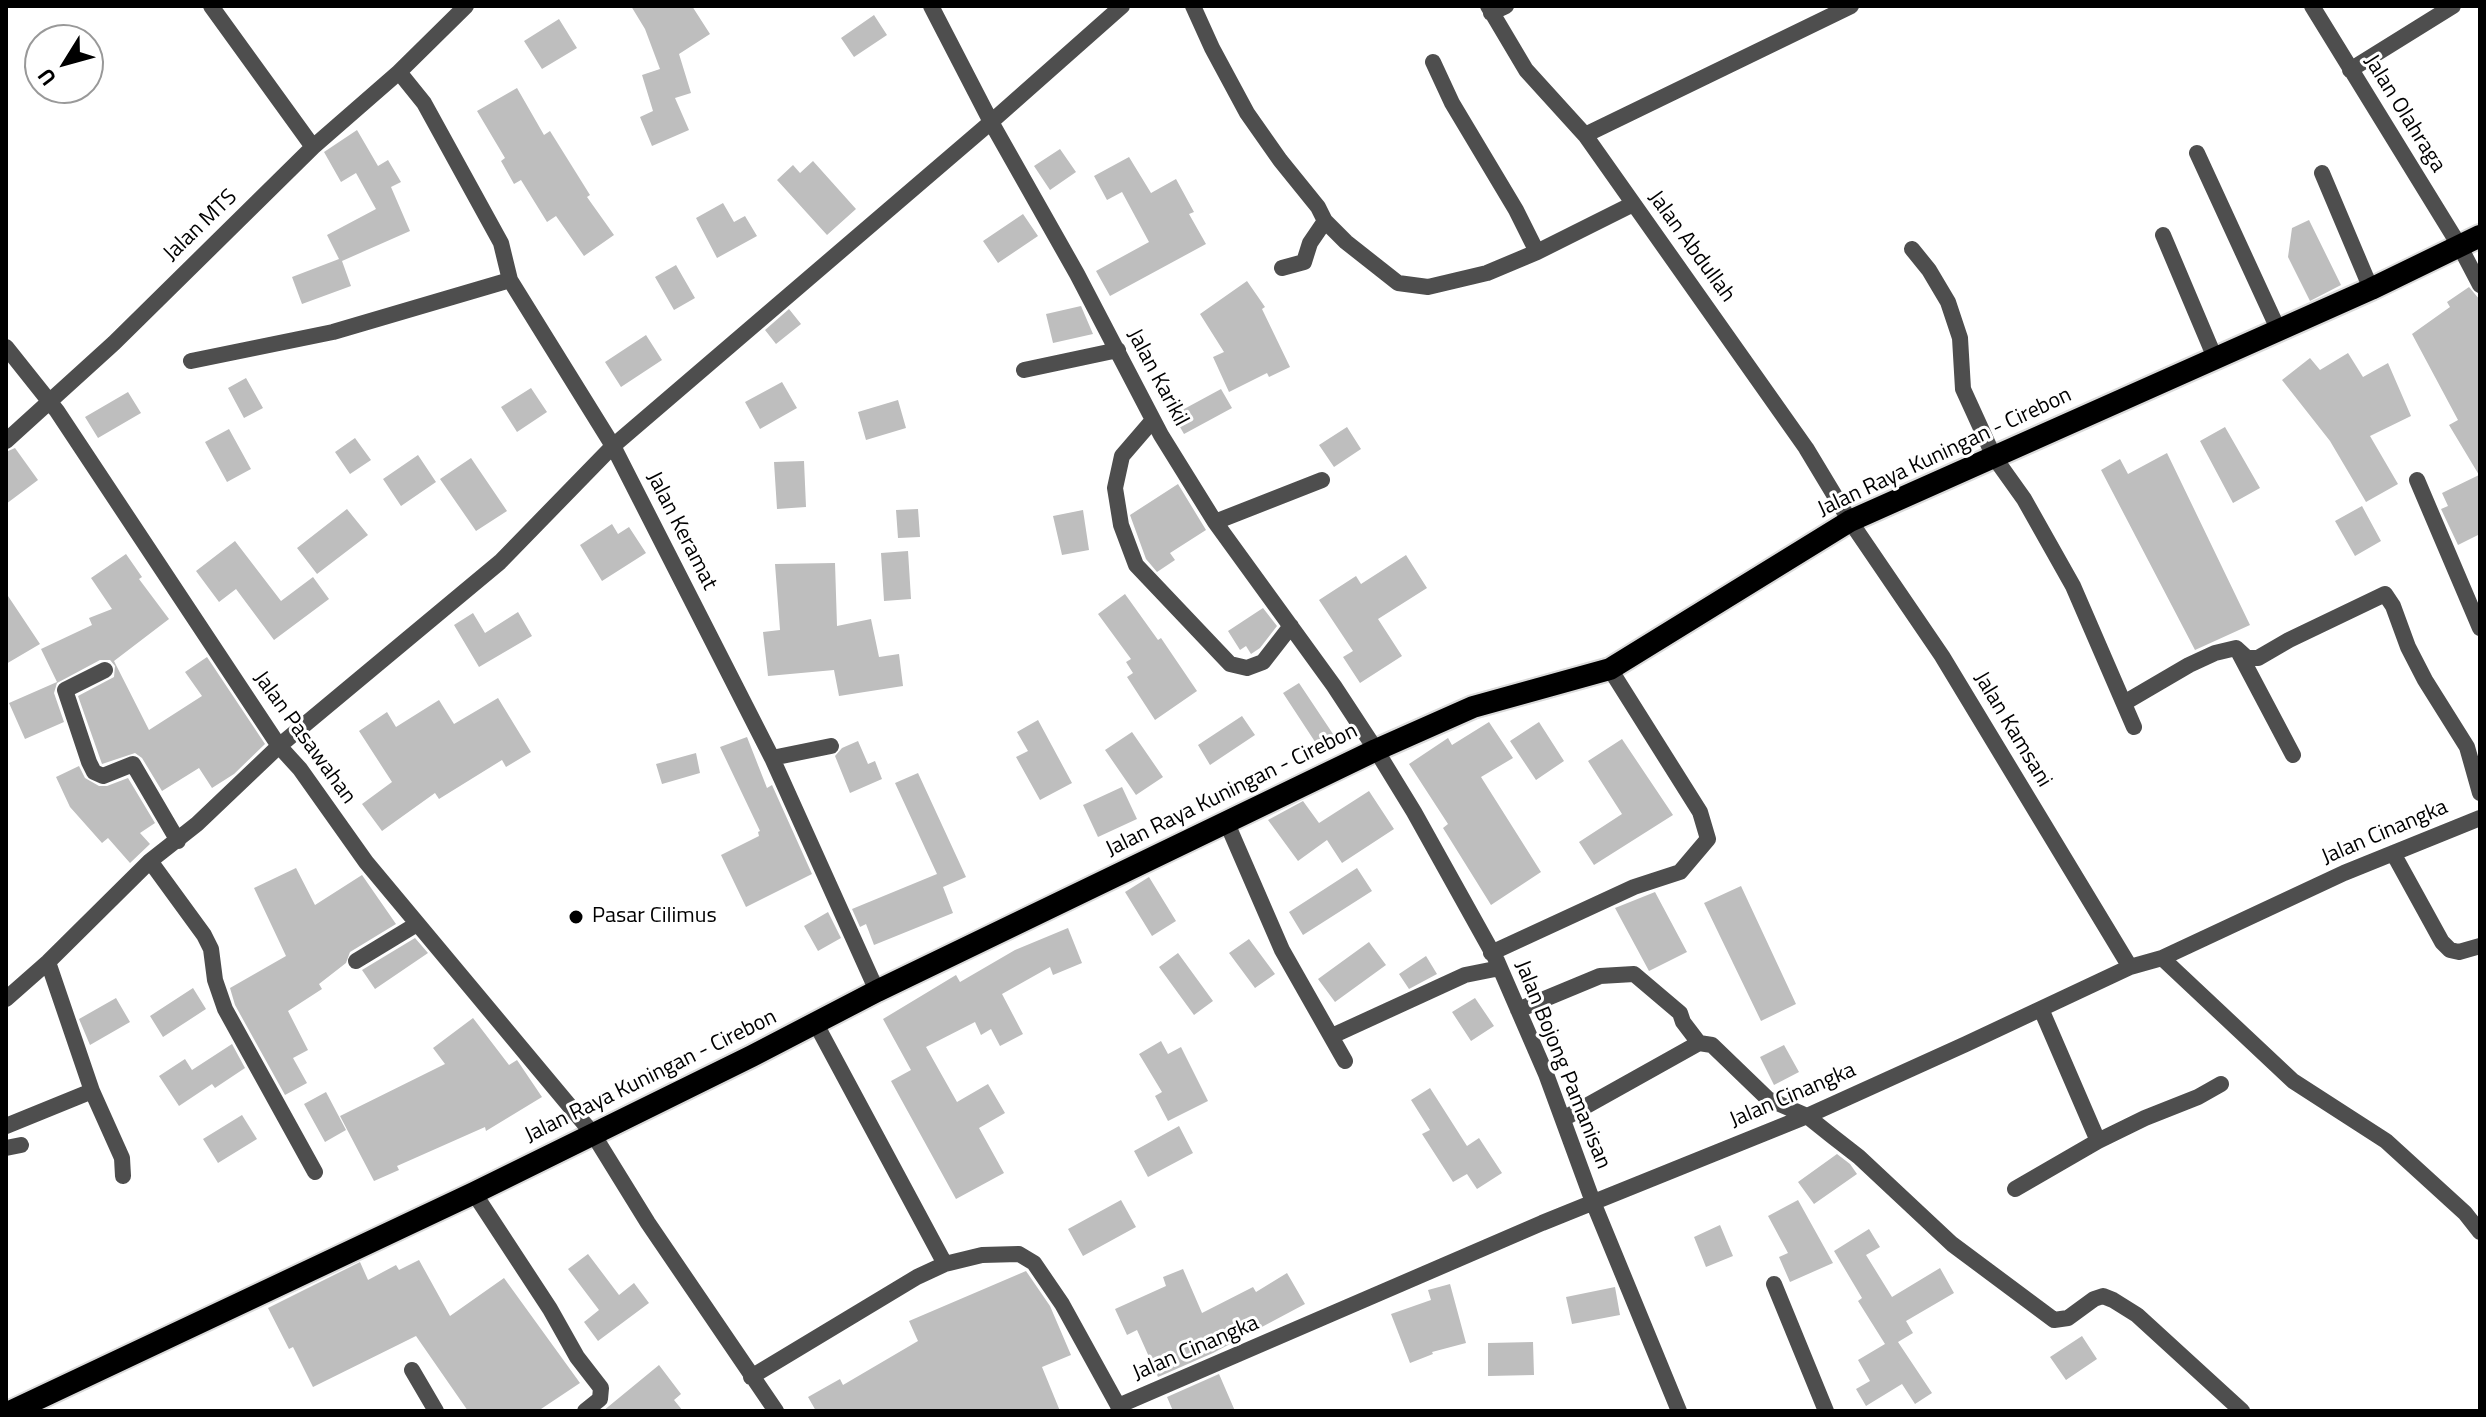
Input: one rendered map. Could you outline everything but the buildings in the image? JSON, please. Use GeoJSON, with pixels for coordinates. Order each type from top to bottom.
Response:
{"type":"FeatureCollection","features":[{"type":"Feature","properties":{"kind":"highway","name":"Jalan Raya Kuningan - Cirebon"},"geometry":{"type":"LineString","coordinates":[[17,1409],[474,1193],[877,991],[1376,750],[1473,707],[1610,669],[1850,521],[2371,289],[2480,236]]}},
{"type":"Feature","properties":{"kind":"street"},"geometry":{"type":"LineString","coordinates":[[211,6],[313,147]]}},
{"type":"Feature","properties":{"kind":"street","name":"Jalan MTS"},"geometry":{"type":"LineString","coordinates":[[6,441],[50,403],[313,147],[399,72],[466,6]]}},
{"type":"Feature","properties":{"kind":"street","name":"Jalan Karikil"},"geometry":{"type":"LineString","coordinates":[[931,6],[1153,420],[1215,522],[1376,750]]}},
{"type":"Feature","properties":{"kind":"street"},"geometry":{"type":"LineString","coordinates":[[1193,6],[1247,113],[1318,207],[1325,221],[1346,242],[1398,283],[1428,287],[1487,273],[1633,204]]}},
{"type":"Feature","properties":{"kind":"street"},"geometry":{"type":"LineString","coordinates":[[1585,135],[1851,6]]}},
{"type":"Feature","properties":{"kind":"street","name":"Jalan Olahraga"},"geometry":{"type":"LineString","coordinates":[[2312,6],[2459,245]]}},
{"type":"Feature","properties":{"kind":"street"},"geometry":{"type":"LineString","coordinates":[[2350,70],[2453,6]]}},
{"type":"Feature","properties":{"kind":"street","name":"Jalan Abdullah"},"geometry":{"type":"LineString","coordinates":[[1495,8],[1526,70],[1585,135],[1806,448],[1850,521]]}},
{"type":"Feature","properties":{"kind":"street"},"geometry":{"type":"LineString","coordinates":[[6,999],[150,861],[178,841],[279,746],[500,562],[613,446],[991,122],[1113,9]]}},
{"type":"Feature","properties":{"kind":"street"},"geometry":{"type":"LineString","coordinates":[[1433,62],[1452,103],[1516,210],[1537,252]]}},
{"type":"Feature","properties":{"kind":"street","name":"Jalan Keramat"},"geometry":{"type":"LineString","coordinates":[[399,72],[424,103],[501,243],[510,280],[613,446],[772,758],[877,991]]}},
{"type":"Feature","properties":{"kind":"street"},"geometry":{"type":"LineString","coordinates":[[2197,153],[2278,329]]}},
{"type":"Feature","properties":{"kind":"street"},"geometry":{"type":"LineString","coordinates":[[2322,173],[2371,289]]}},
{"type":"Feature","properties":{"kind":"street"},"geometry":{"type":"LineString","coordinates":[[1282,268],[1304,262],[1310,243],[1325,221]]}},
{"type":"Feature","properties":{"kind":"street"},"geometry":{"type":"LineString","coordinates":[[2163,235],[2215,358]]}},
{"type":"Feature","properties":{"kind":"street"},"geometry":{"type":"LineString","coordinates":[[2459,245],[2480,285]]}},
{"type":"Feature","properties":{"kind":"street"},"geometry":{"type":"LineString","coordinates":[[1912,249],[1948,302],[1960,338],[1963,389],[1994,457],[2024,499],[2073,586],[2134,727]]}},
{"type":"Feature","properties":{"kind":"street"},"geometry":{"type":"LineString","coordinates":[[191,361],[333,332],[510,280]]}},
{"type":"Feature","properties":{"kind":"street","name":"Jalan Pasawahan"},"geometry":{"type":"LineString","coordinates":[[6,347],[50,403],[279,746],[300,769],[366,862],[593,1134],[776,1411]]}},
{"type":"Feature","properties":{"kind":"street"},"geometry":{"type":"LineString","coordinates":[[1024,370],[1118,350]]}},
{"type":"Feature","properties":{"kind":"street"},"geometry":{"type":"LineString","coordinates":[[1153,420],[1122,456],[1115,488],[1121,525],[1136,565],[1230,664],[1247,668],[1263,662],[1291,626]]}},
{"type":"Feature","properties":{"kind":"street"},"geometry":{"type":"LineString","coordinates":[[1215,522],[1322,480]]}},
{"type":"Feature","properties":{"kind":"street"},"geometry":{"type":"LineString","coordinates":[[2417,480],[2480,628]]}},
{"type":"Feature","properties":{"kind":"street","name":"Jalan Kamsani"},"geometry":{"type":"LineString","coordinates":[[1850,521],[1942,656],[2130,967]]}},
{"type":"Feature","properties":{"kind":"street"},"geometry":{"type":"LineString","coordinates":[[2236,648],[2247,658],[2258,658],[2385,594],[2425,680],[2467,747],[2480,793]]}},
{"type":"Feature","properties":{"kind":"street"},"geometry":{"type":"LineString","coordinates":[[2124,703],[2189,665],[2215,653],[2236,648]]}},
{"type":"Feature","properties":{"kind":"street"},"geometry":{"type":"LineString","coordinates":[[2236,648],[2293,755]]}},
{"type":"Feature","properties":{"kind":"street"},"geometry":{"type":"LineString","coordinates":[[1491,953],[1634,887],[1680,872],[1708,839],[1700,812],[1610,669]]}},
{"type":"Feature","properties":{"kind":"street"},"geometry":{"type":"LineString","coordinates":[[105,670],[65,690],[89,762],[94,772],[103,776],[133,764],[178,841]]}},
{"type":"Feature","properties":{"kind":"street"},"geometry":{"type":"LineString","coordinates":[[772,758],[831,746]]}},
{"type":"Feature","properties":{"kind":"street","name":"Jalan Bojong Pamanisan"},"geometry":{"type":"LineString","coordinates":[[1376,750],[1500,968],[1546,1074],[1593,1202],[1679,1411]]}},
{"type":"Feature","properties":{"kind":"street","name":"Jalan Cinangka"},"geometry":{"type":"LineString","coordinates":[[1120,1409],[1593,1202],[1807,1116],[2130,967],[2162,958],[2393,853],[2480,818]]}},
{"type":"Feature","properties":{"kind":"street"},"geometry":{"type":"LineString","coordinates":[[1226,821],[1282,950],[1345,1061]]}},
{"type":"Feature","properties":{"kind":"street"},"geometry":{"type":"LineString","coordinates":[[2393,853],[2442,942],[2450,950],[2459,952],[2480,945]]}},
{"type":"Feature","properties":{"kind":"street"},"geometry":{"type":"LineString","coordinates":[[150,861],[204,935],[211,949],[215,980],[225,1009],[315,1172]]}},
{"type":"Feature","properties":{"kind":"street"},"geometry":{"type":"LineString","coordinates":[[356,961],[417,924]]}},
{"type":"Feature","properties":{"kind":"street"},"geometry":{"type":"LineString","coordinates":[[2162,958],[2252,1039],[2293,1081],[2386,1141],[2448,1197],[2480,1232]]}},
{"type":"Feature","properties":{"kind":"street"},"geometry":{"type":"LineString","coordinates":[[48,962],[92,1091],[122,1158],[123,1176]]}},
{"type":"Feature","properties":{"kind":"street"},"geometry":{"type":"LineString","coordinates":[[1332,1036],[1465,975],[1500,968]]}},
{"type":"Feature","properties":{"kind":"street"},"geometry":{"type":"LineString","coordinates":[[1518,1010],[1600,976],[1634,974],[1680,1013],[1699,1043]]}},
{"type":"Feature","properties":{"kind":"street"},"geometry":{"type":"LineString","coordinates":[[2041,1009],[2098,1141]]}},
{"type":"Feature","properties":{"kind":"street"},"geometry":{"type":"LineString","coordinates":[[816,1024],[945,1264]]}},
{"type":"Feature","properties":{"kind":"street"},"geometry":{"type":"LineString","coordinates":[[1563,1119],[1699,1043],[1712,1045],[1768,1099],[1807,1116],[1859,1157],[1952,1244],[2054,1320],[2068,1318],[2094,1299],[2103,1296],[2113,1300],[2137,1315],[2242,1411]]}},
{"type":"Feature","properties":{"kind":"street"},"geometry":{"type":"LineString","coordinates":[[2015,1189],[2098,1141],[2221,1084]]}},
{"type":"Feature","properties":{"kind":"street"},"geometry":{"type":"LineString","coordinates":[[6,1126],[92,1091]]}},
{"type":"Feature","properties":{"kind":"street"},"geometry":{"type":"LineString","coordinates":[[474,1193],[550,1309],[577,1357],[601,1388],[600,1399],[585,1411]]}},
{"type":"Feature","properties":{"kind":"street"},"geometry":{"type":"LineString","coordinates":[[751,1377],[917,1277],[945,1264],[982,1255],[1019,1254],[1034,1263],[1062,1304],[1120,1409]]}},
{"type":"Feature","properties":{"kind":"street"},"geometry":{"type":"LineString","coordinates":[[1774,1284],[1826,1411]]}},
{"type":"Feature","properties":{"kind":"street"},"geometry":{"type":"LineString","coordinates":[[412,1370],[436,1411]]}},
{"type":"Feature","properties":{"kind":"place","name":"Pasar Cilimus"},"geometry":{"type":"Point","coordinates":[576,917]}}]}
